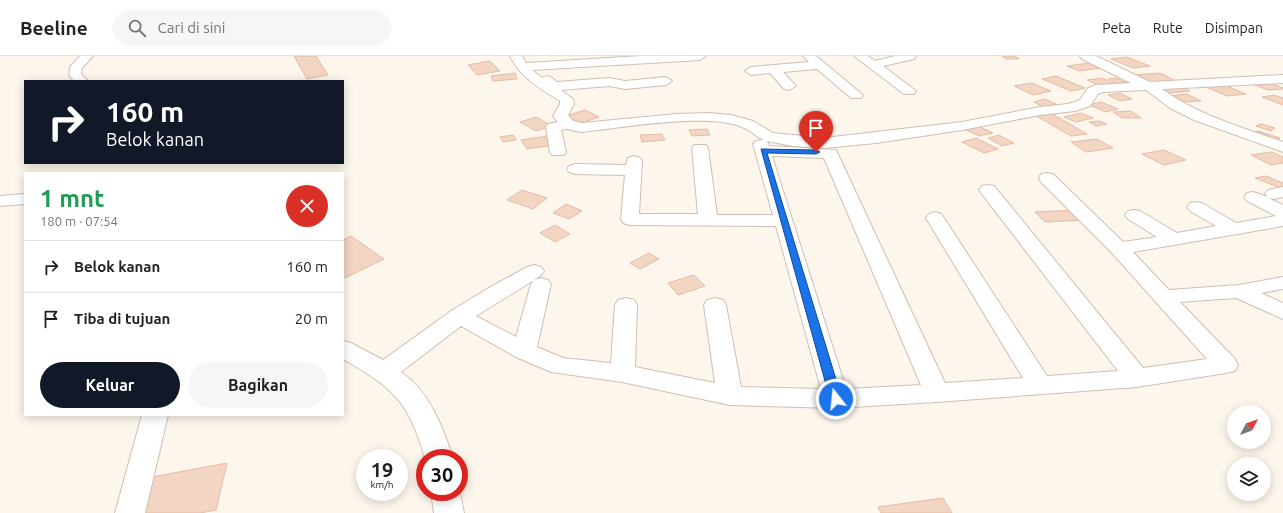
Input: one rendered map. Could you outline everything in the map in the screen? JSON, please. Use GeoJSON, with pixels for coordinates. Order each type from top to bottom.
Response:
{"type":"FeatureCollection","features":[{"type":"Feature","properties":{"kind":"street"},"geometry":{"type":"LineString","coordinates":[[81,80],[75,75],[76,67],[87,56]]}},
{"type":"Feature","properties":{"kind":"street"},"geometry":{"type":"LineString","coordinates":[[519,61],[538,62],[700,56]]}},
{"type":"Feature","properties":{"kind":"street"},"geometry":{"type":"LineString","coordinates":[[808,56],[856,95]]}},
{"type":"Feature","properties":{"kind":"street"},"geometry":{"type":"LineString","coordinates":[[860,56],[908,91]]}},
{"type":"Feature","properties":{"kind":"street"},"geometry":{"type":"LineString","coordinates":[[873,66],[910,56]]}},
{"type":"Feature","properties":{"kind":"street"},"geometry":{"type":"LineString","coordinates":[[1086,56],[1149,86],[1175,105],[1199,117],[1283,147]]}},
{"type":"Feature","properties":{"kind":"street"},"geometry":{"type":"LineString","coordinates":[[519,61],[531,77],[566,99],[567,104],[560,116],[568,124],[581,128],[676,118],[709,117],[738,120],[756,128],[763,134],[778,139],[824,143],[876,138],[962,126],[1040,111],[1070,108],[1085,103],[1094,91],[1098,89],[1283,80]]}},
{"type":"Feature","properties":{"kind":"street"},"geometry":{"type":"LineString","coordinates":[[538,62],[554,86],[609,82],[625,85],[666,81]]}},
{"type":"Feature","properties":{"kind":"street"},"geometry":{"type":"LineString","coordinates":[[751,71],[820,65]]}},
{"type":"Feature","properties":{"kind":"street"},"geometry":{"type":"LineString","coordinates":[[773,69],[789,86]]}},
{"type":"Feature","properties":{"kind":"street"},"geometry":{"type":"LineString","coordinates":[[558,152],[553,127],[568,124]]}},
{"type":"Feature","properties":{"kind":"street"},"geometry":{"type":"LineString","coordinates":[[836,399],[762,147],[830,152],[937,393]]}},
{"type":"Feature","properties":{"kind":"street"},"geometry":{"type":"LineString","coordinates":[[700,148],[708,220]]}},
{"type":"Feature","properties":{"kind":"street"},"geometry":{"type":"LineString","coordinates":[[575,169],[633,165],[630,219],[784,221]]}},
{"type":"Feature","properties":{"kind":"street"},"geometry":{"type":"LineString","coordinates":[[459,316],[524,351],[560,366],[622,373],[680,384],[730,396],[836,399],[937,393],[1137,378],[1226,365],[1119,249],[1047,178]]}},
{"type":"Feature","properties":{"kind":"street"},"geometry":{"type":"LineString","coordinates":[[988,190],[1137,378]]}},
{"type":"Feature","properties":{"kind":"street"},"geometry":{"type":"LineString","coordinates":[[1253,197],[1283,212]]}},
{"type":"Feature","properties":{"kind":"street"},"geometry":{"type":"LineString","coordinates":[[0,201],[24,199]]}},
{"type":"Feature","properties":{"kind":"street"},"geometry":{"type":"LineString","coordinates":[[1196,207],[1234,228]]}},
{"type":"Feature","properties":{"kind":"street"},"geometry":{"type":"LineString","coordinates":[[1134,215],[1174,239]]}},
{"type":"Feature","properties":{"kind":"street"},"geometry":{"type":"LineString","coordinates":[[935,218],[1040,385]]}},
{"type":"Feature","properties":{"kind":"street"},"geometry":{"type":"LineString","coordinates":[[1119,249],[1283,220]]}},
{"type":"Feature","properties":{"kind":"street"},"geometry":{"type":"LineString","coordinates":[[384,372],[443,326],[494,292],[538,278],[524,351]]}},
{"type":"Feature","properties":{"kind":"street"},"geometry":{"type":"LineString","coordinates":[[1163,297],[1239,291],[1283,283]]}},
{"type":"Feature","properties":{"kind":"street"},"geometry":{"type":"LineString","coordinates":[[1239,291],[1283,312]]}},
{"type":"Feature","properties":{"kind":"street"},"geometry":{"type":"LineString","coordinates":[[715,305],[730,396]]}},
{"type":"Feature","properties":{"kind":"street"},"geometry":{"type":"LineString","coordinates":[[622,373],[626,306]]}},
{"type":"Feature","properties":{"kind":"street"},"geometry":{"type":"LineString","coordinates":[[344,352],[384,372],[406,389],[425,419],[436,449]]}},
{"type":"Feature","properties":{"kind":"street"},"geometry":{"type":"LineString","coordinates":[[130,513],[155,416]]}},
{"type":"Feature","properties":{"kind":"street"},"geometry":{"type":"LineString","coordinates":[[447,501],[449,513]]}},
{"type":"Feature","properties":{"kind":"building"},"geometry":{"type":"Polygon","coordinates":[[[294,56],[316,56],[328,75],[307,79],[294,56]]]}},
{"type":"Feature","properties":{"kind":"building"},"geometry":{"type":"Polygon","coordinates":[[[1002,56],[1015,56],[1019,59],[1006,59],[1002,56]]]}},
{"type":"Feature","properties":{"kind":"building"},"geometry":{"type":"Polygon","coordinates":[[[1127,57],[1150,66],[1133,68],[1111,59],[1127,57]]]}},
{"type":"Feature","properties":{"kind":"building"},"geometry":{"type":"Polygon","coordinates":[[[490,61],[500,71],[477,75],[468,65],[490,61]]]}},
{"type":"Feature","properties":{"kind":"building"},"geometry":{"type":"Polygon","coordinates":[[[1097,62],[1109,67],[1079,71],[1067,66],[1097,62]]]}},
{"type":"Feature","properties":{"kind":"building"},"geometry":{"type":"Polygon","coordinates":[[[515,73],[517,79],[493,81],[491,76],[515,73]]]}},
{"type":"Feature","properties":{"kind":"building"},"geometry":{"type":"Polygon","coordinates":[[[1160,73],[1178,82],[1151,84],[1133,75],[1160,73]]]}},
{"type":"Feature","properties":{"kind":"building"},"geometry":{"type":"Polygon","coordinates":[[[1056,76],[1085,88],[1071,91],[1042,79],[1056,76]]]}},
{"type":"Feature","properties":{"kind":"building"},"geometry":{"type":"Polygon","coordinates":[[[1102,78],[1119,86],[1104,88],[1087,80],[1102,78]]]}},
{"type":"Feature","properties":{"kind":"building"},"geometry":{"type":"Polygon","coordinates":[[[1116,78],[1129,84],[1121,85],[1108,79],[1116,78]]]}},
{"type":"Feature","properties":{"kind":"building"},"geometry":{"type":"Polygon","coordinates":[[[1262,80],[1283,89],[1268,90],[1247,82],[1262,80]]]}},
{"type":"Feature","properties":{"kind":"building"},"geometry":{"type":"Polygon","coordinates":[[[1217,82],[1246,94],[1227,96],[1199,84],[1217,82]]]}},
{"type":"Feature","properties":{"kind":"building"},"geometry":{"type":"Polygon","coordinates":[[[1032,83],[1051,91],[1033,95],[1014,86],[1032,83]]]}},
{"type":"Feature","properties":{"kind":"building"},"geometry":{"type":"Polygon","coordinates":[[[1179,86],[1190,91],[1169,93],[1158,88],[1179,86]]]}},
{"type":"Feature","properties":{"kind":"building"},"geometry":{"type":"Polygon","coordinates":[[[1120,93],[1132,99],[1120,101],[1108,95],[1120,93]]]}},
{"type":"Feature","properties":{"kind":"building"},"geometry":{"type":"Polygon","coordinates":[[[1187,94],[1201,101],[1183,102],[1170,96],[1187,94]]]}},
{"type":"Feature","properties":{"kind":"building"},"geometry":{"type":"Polygon","coordinates":[[[1274,95],[1283,98],[1283,105],[1262,97],[1274,95]]]}},
{"type":"Feature","properties":{"kind":"building"},"geometry":{"type":"Polygon","coordinates":[[[1045,99],[1056,104],[1044,107],[1034,102],[1045,99]]]}},
{"type":"Feature","properties":{"kind":"building"},"geometry":{"type":"Polygon","coordinates":[[[1101,102],[1118,109],[1106,112],[1089,105],[1101,102]]]}},
{"type":"Feature","properties":{"kind":"building"},"geometry":{"type":"Polygon","coordinates":[[[585,110],[599,117],[581,123],[566,116],[585,110]]]}},
{"type":"Feature","properties":{"kind":"building"},"geometry":{"type":"Polygon","coordinates":[[[1131,111],[1141,118],[1122,118],[1113,112],[1131,111]]]}},
{"type":"Feature","properties":{"kind":"building"},"geometry":{"type":"Polygon","coordinates":[[[1049,112],[1087,134],[1071,136],[1033,114],[1049,112]]]}},
{"type":"Feature","properties":{"kind":"building"},"geometry":{"type":"Polygon","coordinates":[[[1081,113],[1093,118],[1076,122],[1064,117],[1081,113]]]}},
{"type":"Feature","properties":{"kind":"building"},"geometry":{"type":"Polygon","coordinates":[[[536,117],[552,126],[536,131],[520,122],[536,117]]]}},
{"type":"Feature","properties":{"kind":"building"},"geometry":{"type":"Polygon","coordinates":[[[1099,121],[1107,124],[1096,126],[1089,122],[1099,121]]]}},
{"type":"Feature","properties":{"kind":"building"},"geometry":{"type":"Polygon","coordinates":[[[1261,124],[1275,128],[1271,131],[1256,126],[1261,124]]]}},
{"type":"Feature","properties":{"kind":"building"},"geometry":{"type":"Polygon","coordinates":[[[978,126],[993,133],[979,136],[964,129],[978,126]]]}},
{"type":"Feature","properties":{"kind":"building"},"geometry":{"type":"Polygon","coordinates":[[[707,129],[710,135],[692,136],[689,130],[707,129]]]}},
{"type":"Feature","properties":{"kind":"building"},"geometry":{"type":"Polygon","coordinates":[[[1258,131],[1280,138],[1272,141],[1250,134],[1258,131]]]}},
{"type":"Feature","properties":{"kind":"building"},"geometry":{"type":"Polygon","coordinates":[[[662,134],[665,140],[642,142],[640,135],[662,134]]]}},
{"type":"Feature","properties":{"kind":"building"},"geometry":{"type":"Polygon","coordinates":[[[513,135],[516,140],[503,142],[500,137],[513,135]]]}},
{"type":"Feature","properties":{"kind":"building"},"geometry":{"type":"Polygon","coordinates":[[[999,135],[1014,143],[1002,146],[988,138],[999,135]]]}},
{"type":"Feature","properties":{"kind":"building"},"geometry":{"type":"Polygon","coordinates":[[[547,136],[553,145],[527,149],[521,140],[547,136]]]}},
{"type":"Feature","properties":{"kind":"building"},"geometry":{"type":"Polygon","coordinates":[[[976,138],[998,149],[984,153],[962,142],[976,138]]]}},
{"type":"Feature","properties":{"kind":"building"},"geometry":{"type":"Polygon","coordinates":[[[1097,139],[1113,148],[1086,152],[1071,142],[1097,139]]]}},
{"type":"Feature","properties":{"kind":"building"},"geometry":{"type":"Polygon","coordinates":[[[1164,150],[1186,160],[1164,165],[1142,154],[1164,150]]]}},
{"type":"Feature","properties":{"kind":"building"},"geometry":{"type":"Polygon","coordinates":[[[1272,152],[1283,157],[1283,163],[1271,165],[1251,155],[1272,152]]]}},
{"type":"Feature","properties":{"kind":"building"},"geometry":{"type":"Polygon","coordinates":[[[1266,176],[1283,183],[1283,189],[1255,178],[1266,176]]]}},
{"type":"Feature","properties":{"kind":"building"},"geometry":{"type":"Polygon","coordinates":[[[522,190],[547,198],[533,209],[507,200],[522,190]]]}},
{"type":"Feature","properties":{"kind":"building"},"geometry":{"type":"Polygon","coordinates":[[[566,204],[582,211],[569,219],[553,213],[566,204]]]}},
{"type":"Feature","properties":{"kind":"building"},"geometry":{"type":"Polygon","coordinates":[[[1076,210],[1088,220],[1045,222],[1035,212],[1076,210]]]}},
{"type":"Feature","properties":{"kind":"building"},"geometry":{"type":"Polygon","coordinates":[[[555,225],[570,234],[555,242],[540,233],[555,225]]]}},
{"type":"Feature","properties":{"kind":"building"},"geometry":{"type":"Polygon","coordinates":[[[351,236],[384,259],[344,279],[344,240],[351,236]]]}},
{"type":"Feature","properties":{"kind":"building"},"geometry":{"type":"Polygon","coordinates":[[[649,253],[659,259],[640,269],[630,263],[649,253]]]}},
{"type":"Feature","properties":{"kind":"building"},"geometry":{"type":"Polygon","coordinates":[[[694,275],[705,286],[678,295],[668,283],[694,275]]]}},
{"type":"Feature","properties":{"kind":"building"},"geometry":{"type":"Polygon","coordinates":[[[227,463],[216,510],[200,513],[139,513],[152,477],[227,463]]]}},
{"type":"Feature","properties":{"kind":"building"},"geometry":{"type":"Polygon","coordinates":[[[943,498],[952,513],[881,513],[878,507],[943,498]]]}},
{"type":"Feature","properties":{"kind":"route"},"geometry":{"type":"LineString","coordinates":[[816,152],[763,151],[836,399]]}}]}
